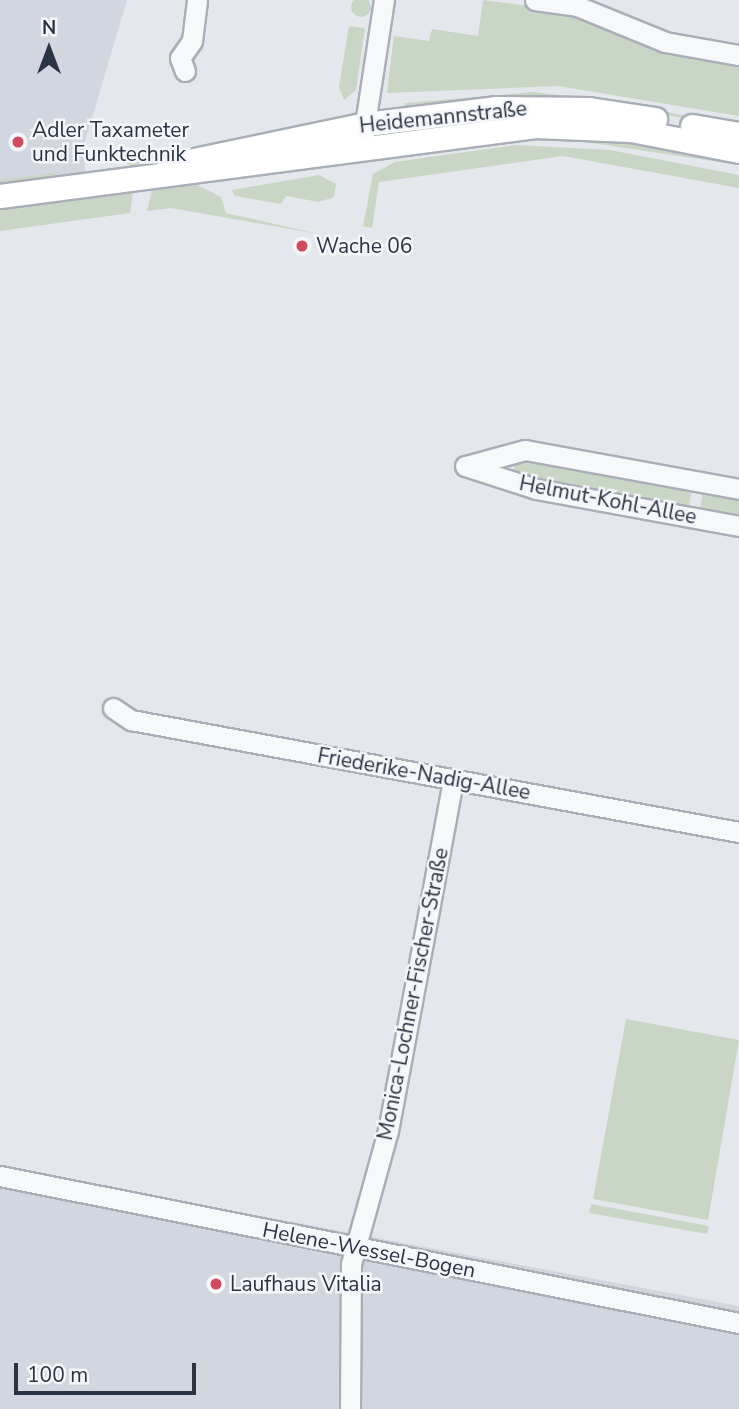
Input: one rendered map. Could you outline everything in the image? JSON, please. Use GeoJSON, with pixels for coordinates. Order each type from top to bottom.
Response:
{"type":"FeatureCollection","features":[{"type":"Feature","properties":{"kind":"main road","name":"Heidemannstraße"},"geometry":{"type":"LineString","coordinates":[[152,174],[176,162],[366,124],[548,107],[739,134]]}},
{"type":"Feature","properties":{"kind":"main road","name":"Heidemannstraße"},"geometry":{"type":"LineString","coordinates":[[0,195],[152,174],[226,170],[361,148],[535,126],[631,130],[739,151]]}},
{"type":"Feature","properties":{"kind":"street"},"geometry":{"type":"LineString","coordinates":[[185,71],[180,58],[192,41],[197,0]]}},
{"type":"Feature","properties":{"kind":"street"},"geometry":{"type":"LineString","coordinates":[[361,148],[384,0]]}},
{"type":"Feature","properties":{"kind":"street"},"geometry":{"type":"LineString","coordinates":[[535,0],[578,3],[664,42],[739,55]]}},
{"type":"Feature","properties":{"kind":"street","name":"Helmut-Kohl-Allee"},"geometry":{"type":"LineString","coordinates":[[739,489],[525,450],[465,466],[536,489],[739,526]]}},
{"type":"Feature","properties":{"kind":"street","name":"Friederike-Nadig-Allee"},"geometry":{"type":"LineString","coordinates":[[113,708],[131,720],[739,832]]}},
{"type":"Feature","properties":{"kind":"street","name":"Monica-Lochner-Fischer-Straße"},"geometry":{"type":"LineString","coordinates":[[350,1409],[354,1247],[388,1131],[453,779]]}},
{"type":"Feature","properties":{"kind":"street","name":"Helene-Wessel-Bogen"},"geometry":{"type":"LineString","coordinates":[[0,1176],[739,1323]]}},
{"type":"Feature","properties":{"kind":"shaded area"},"geometry":{"type":"Polygon","coordinates":[[[0,0],[127,0],[84,145],[85,182],[0,194],[0,0]]]}},
{"type":"Feature","properties":{"kind":"shaded area"},"geometry":{"type":"Polygon","coordinates":[[[0,1167],[739,1306],[739,1409],[0,1409],[0,1167]]]}},
{"type":"Feature","properties":{"kind":"green space"},"geometry":{"type":"Polygon","coordinates":[[[361,-3],[368,0],[371,7],[368,14],[361,17],[354,14],[351,7],[354,0],[361,-3]]]}},
{"type":"Feature","properties":{"kind":"green space"},"geometry":{"type":"Polygon","coordinates":[[[483,0],[573,12],[739,62],[739,116],[558,86],[387,93],[394,36],[429,41],[432,29],[478,36],[483,0]]]}},
{"type":"Feature","properties":{"kind":"green space"},"geometry":{"type":"Polygon","coordinates":[[[349,26],[365,28],[356,90],[344,100],[339,87],[349,26]]]}},
{"type":"Feature","properties":{"kind":"green space"},"geometry":{"type":"Polygon","coordinates":[[[533,92],[637,105],[739,128],[611,105],[483,98],[404,107],[405,103],[533,92]]]}},
{"type":"Feature","properties":{"kind":"green space"},"geometry":{"type":"Polygon","coordinates":[[[600,134],[739,159],[739,165],[545,136],[600,134]]]}},
{"type":"Feature","properties":{"kind":"green space"},"geometry":{"type":"Polygon","coordinates":[[[193,145],[131,166],[123,161],[193,145]]]}},
{"type":"Feature","properties":{"kind":"green space"},"geometry":{"type":"Polygon","coordinates":[[[516,145],[610,150],[739,175],[739,188],[563,156],[379,182],[372,228],[363,226],[373,174],[395,162],[516,145]]]}},
{"type":"Feature","properties":{"kind":"green space"},"geometry":{"type":"Polygon","coordinates":[[[55,173],[58,176],[0,184],[0,180],[55,173]]]}},
{"type":"Feature","properties":{"kind":"green space"},"geometry":{"type":"Polygon","coordinates":[[[319,175],[336,184],[334,197],[319,202],[286,196],[281,204],[235,196],[232,190],[319,175]]]}},
{"type":"Feature","properties":{"kind":"green space"},"geometry":{"type":"Polygon","coordinates":[[[197,185],[221,197],[226,213],[319,234],[171,208],[147,211],[152,190],[197,185]]]}},
{"type":"Feature","properties":{"kind":"green space"},"geometry":{"type":"Polygon","coordinates":[[[133,193],[130,213],[0,231],[0,210],[133,193]]]}},
{"type":"Feature","properties":{"kind":"green space"},"geometry":{"type":"Polygon","coordinates":[[[522,457],[692,489],[688,509],[515,477],[513,458],[522,457]]]}},
{"type":"Feature","properties":{"kind":"green space"},"geometry":{"type":"Polygon","coordinates":[[[703,491],[739,497],[739,518],[700,511],[703,491]]]}},
{"type":"Feature","properties":{"kind":"green space"},"geometry":{"type":"Polygon","coordinates":[[[626,1019],[739,1040],[708,1220],[593,1199],[626,1019]]]}},
{"type":"Feature","properties":{"kind":"green space"},"geometry":{"type":"Polygon","coordinates":[[[591,1204],[709,1226],[707,1234],[589,1213],[591,1204]]]}},
{"type":"Feature","properties":{"kind":"place","name":"Adler Taxameter und Funktechnik"},"geometry":{"type":"Point","coordinates":[18,142]}},
{"type":"Feature","properties":{"kind":"place","name":"Wache 06"},"geometry":{"type":"Point","coordinates":[302,246]}},
{"type":"Feature","properties":{"kind":"place","name":"Laufhaus Vitalia"},"geometry":{"type":"Point","coordinates":[216,1284]}}]}
